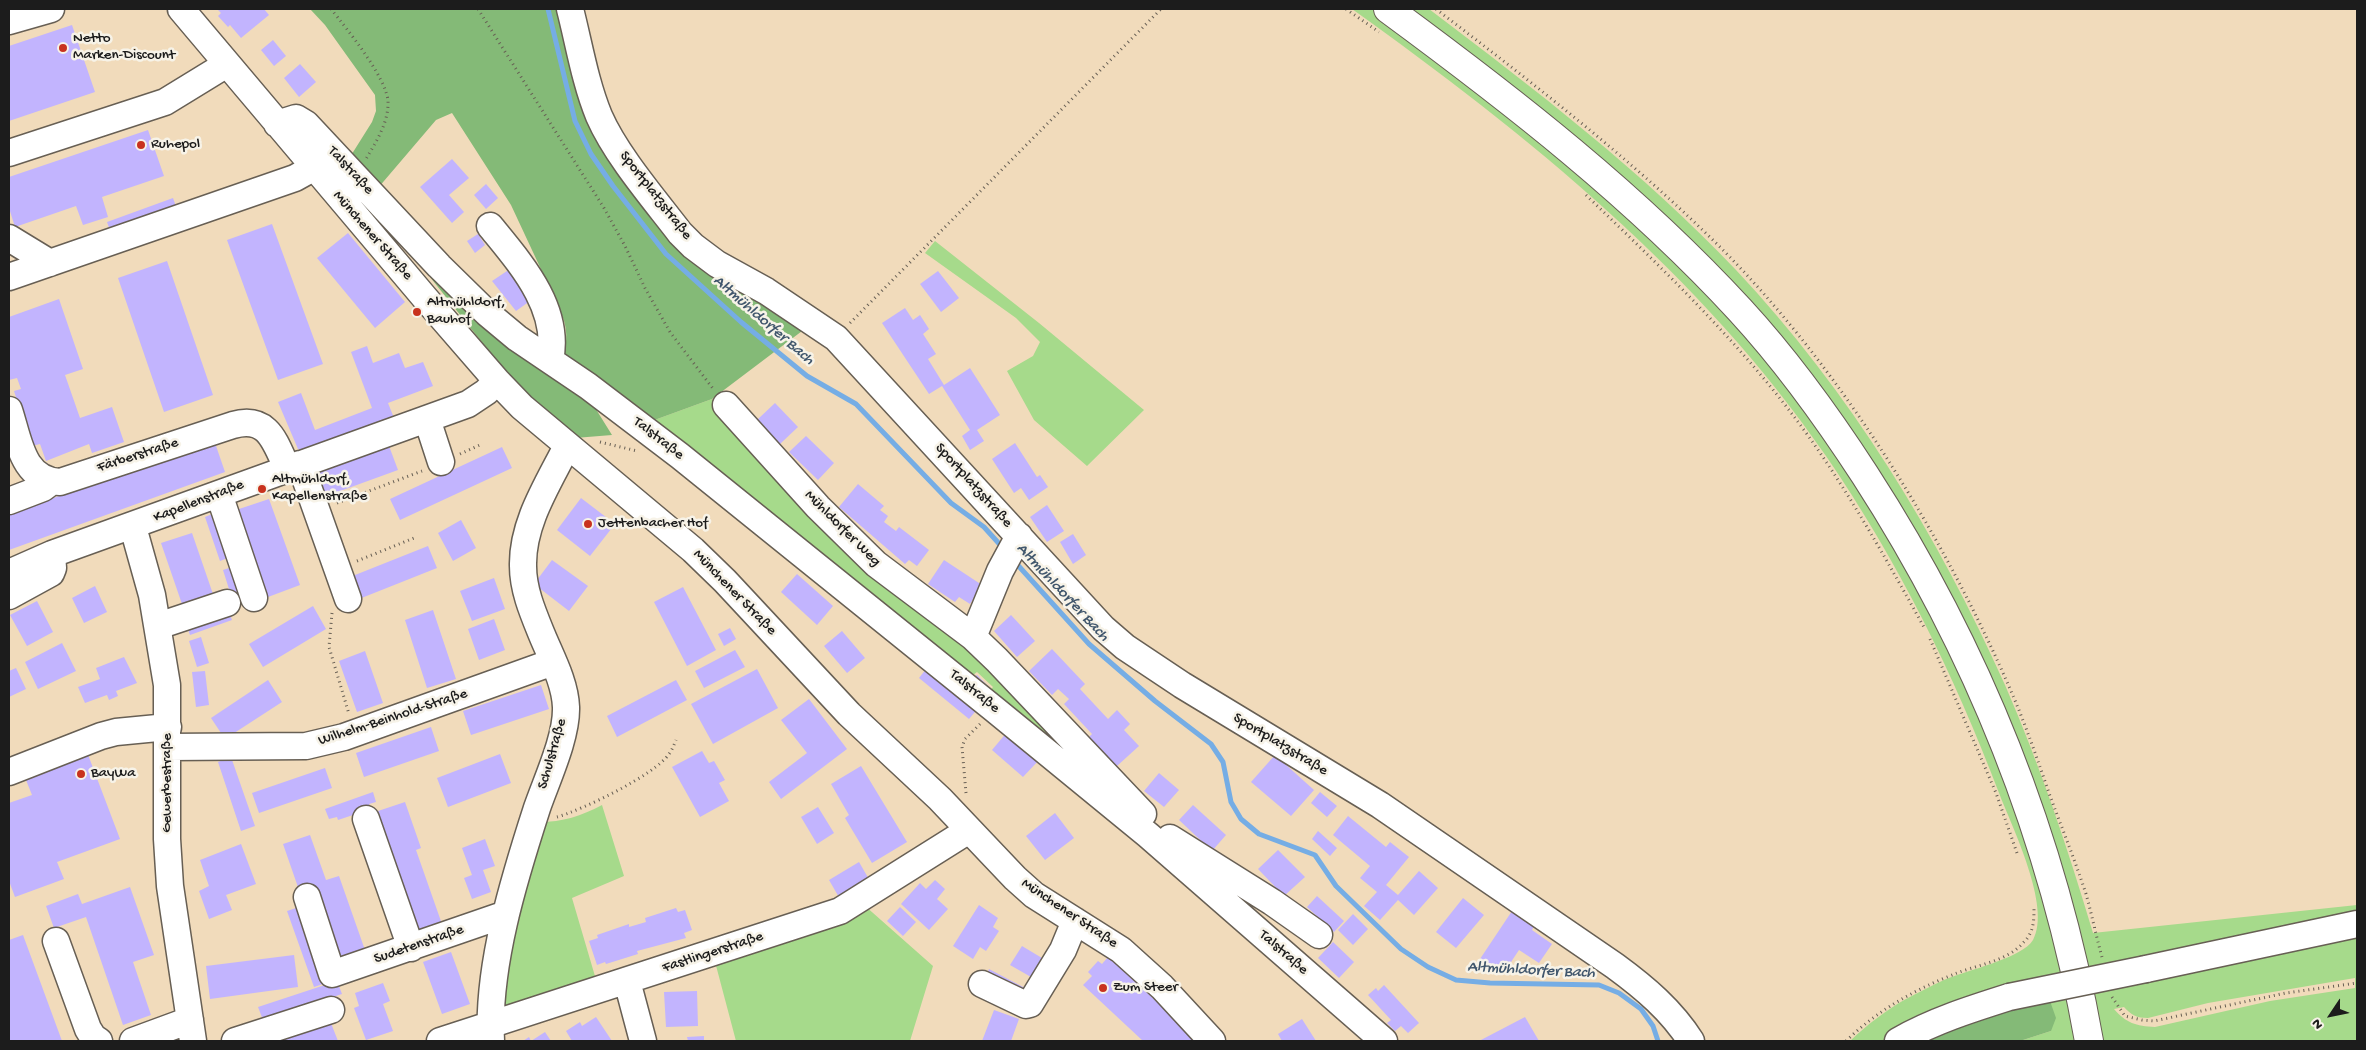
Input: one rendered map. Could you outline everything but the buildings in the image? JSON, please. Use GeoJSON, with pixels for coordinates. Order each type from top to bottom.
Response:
{"type":"FeatureCollection","features":[{"type":"Feature","properties":{"kind":"main road"},"geometry":{"type":"LineString","coordinates":[[1388,9],[1579,155],[1636,205],[1742,312],[1813,399],[1849,450],[1887,509],[1930,582],[1969,659],[2004,738],[2028,804],[2055,890],[2089,1041]]}},
{"type":"Feature","properties":{"kind":"street"},"geometry":{"type":"LineString","coordinates":[[9,21],[51,9]]}},
{"type":"Feature","properties":{"kind":"street","name":"Münchener Straße"},"geometry":{"type":"LineString","coordinates":[[181,9],[497,382],[567,446],[647,510],[700,556],[726,581],[848,714],[940,799],[996,860],[1034,895],[1103,937],[1140,966],[1212,1041]]}},
{"type":"Feature","properties":{"kind":"street","name":"Sportplatzstraße"},"geometry":{"type":"LineString","coordinates":[[570,9],[590,92],[600,118],[614,145],[680,233],[693,246],[717,264],[766,291],[836,338],[1017,539],[1096,621],[1125,647],[1182,685],[1380,805],[1615,966],[1645,988],[1663,1006],[1691,1041]]}},
{"type":"Feature","properties":{"kind":"street"},"geometry":{"type":"LineString","coordinates":[[9,153],[165,102],[228,64]]}},
{"type":"Feature","properties":{"kind":"street","name":"Talstraße"},"geometry":{"type":"LineString","coordinates":[[278,124],[289,119],[301,119],[439,266],[487,313],[517,338],[550,360],[680,456],[994,709],[1150,831],[1384,1041]]}},
{"type":"Feature","properties":{"kind":"street"},"geometry":{"type":"LineString","coordinates":[[9,277],[295,178],[314,168]]}},
{"type":"Feature","properties":{"kind":"street"},"geometry":{"type":"LineString","coordinates":[[490,226],[522,265],[541,298],[552,332],[553,347],[550,360]]}},
{"type":"Feature","properties":{"kind":"street"},"geometry":{"type":"LineString","coordinates":[[9,238],[14,243],[50,263]]}},
{"type":"Feature","properties":{"kind":"street","name":"Kapellenstraße"},"geometry":{"type":"LineString","coordinates":[[9,573],[52,554],[132,527],[294,466],[468,404],[497,382]]}},
{"type":"Feature","properties":{"kind":"street","name":"Mühldorfer Weg"},"geometry":{"type":"LineString","coordinates":[[726,405],[811,500],[876,564],[973,637],[1026,688],[1143,814],[1150,831]]}},
{"type":"Feature","properties":{"kind":"street"},"geometry":{"type":"LineString","coordinates":[[9,410],[29,468],[41,479],[51,482]]}},
{"type":"Feature","properties":{"kind":"street"},"geometry":{"type":"LineString","coordinates":[[427,418],[441,462]]}},
{"type":"Feature","properties":{"kind":"street","name":"Färberstraße"},"geometry":{"type":"LineString","coordinates":[[9,501],[43,488],[51,482],[60,482],[233,425],[249,422],[262,426],[294,466],[316,510],[343,584]]}},
{"type":"Feature","properties":{"kind":"street","name":"Schulstraße"},"geometry":{"type":"LineString","coordinates":[[491,1033],[493,989],[506,914],[518,867],[559,742],[565,716],[565,697],[531,609],[523,566],[525,543],[531,521],[567,446]]}},
{"type":"Feature","properties":{"kind":"street"},"geometry":{"type":"LineString","coordinates":[[218,494],[254,598]]}},
{"type":"Feature","properties":{"kind":"street","name":"Gewerbestraße"},"geometry":{"type":"LineString","coordinates":[[132,527],[158,626],[166,685],[168,737],[167,839],[170,886],[186,1034]]}},
{"type":"Feature","properties":{"kind":"street"},"geometry":{"type":"LineString","coordinates":[[973,637],[1000,571],[1017,539]]}},
{"type":"Feature","properties":{"kind":"street"},"geometry":{"type":"LineString","coordinates":[[9,596],[51,573],[53,568],[52,554]]}},
{"type":"Feature","properties":{"kind":"street"},"geometry":{"type":"LineString","coordinates":[[158,626],[227,603]]}},
{"type":"Feature","properties":{"kind":"street","name":"Wilhelm-Beinhold-Straße"},"geometry":{"type":"LineString","coordinates":[[9,772],[101,736],[168,737],[306,746],[356,733],[553,662]]}},
{"type":"Feature","properties":{"kind":"street"},"geometry":{"type":"LineString","coordinates":[[366,820],[410,948]]}},
{"type":"Feature","properties":{"kind":"street","name":"Fastlingerstraße"},"geometry":{"type":"LineString","coordinates":[[440,1041],[491,1033],[627,981],[840,911],[969,830]]}},
{"type":"Feature","properties":{"kind":"street"},"geometry":{"type":"LineString","coordinates":[[1150,831],[1236,878],[1319,935]]}},
{"type":"Feature","properties":{"kind":"street","name":"Sudetenstraße"},"geometry":{"type":"LineString","coordinates":[[307,897],[332,974],[506,914]]}},
{"type":"Feature","properties":{"kind":"street"},"geometry":{"type":"LineString","coordinates":[[982,984],[1026,1005],[1030,1004],[1063,950],[1075,921]]}},
{"type":"Feature","properties":{"kind":"street"},"geometry":{"type":"LineString","coordinates":[[1898,1041],[1919,1029],[1965,1011],[2009,997],[2357,924]]}},
{"type":"Feature","properties":{"kind":"street"},"geometry":{"type":"LineString","coordinates":[[56,941],[88,1029],[93,1037],[99,1041]]}},
{"type":"Feature","properties":{"kind":"street"},"geometry":{"type":"LineString","coordinates":[[627,981],[644,1041]]}},
{"type":"Feature","properties":{"kind":"street"},"geometry":{"type":"LineString","coordinates":[[235,1041],[331,1010]]}},
{"type":"Feature","properties":{"kind":"street"},"geometry":{"type":"LineString","coordinates":[[133,1041],[186,1034]]}},
{"type":"Feature","properties":{"kind":"path"},"geometry":{"type":"LineString","coordinates":[[331,9],[381,78],[388,101],[383,126],[356,177]]}},
{"type":"Feature","properties":{"kind":"path"},"geometry":{"type":"LineString","coordinates":[[478,9],[604,208],[670,332],[726,405]]}},
{"type":"Feature","properties":{"kind":"path"},"geometry":{"type":"LineString","coordinates":[[836,338],[1162,9]]}},
{"type":"Feature","properties":{"kind":"path"},"geometry":{"type":"LineString","coordinates":[[1346,9],[1383,36]]}},
{"type":"Feature","properties":{"kind":"path"},"geometry":{"type":"LineString","coordinates":[[1581,190],[1713,322],[1763,378],[1813,442],[1852,501],[1928,633],[1996,793],[2018,854]]}},
{"type":"Feature","properties":{"kind":"path"},"geometry":{"type":"LineString","coordinates":[[567,446],[577,441],[594,441],[642,452]]}},
{"type":"Feature","properties":{"kind":"path"},"geometry":{"type":"LineString","coordinates":[[316,510],[399,481],[482,444]]}},
{"type":"Feature","properties":{"kind":"path"},"geometry":{"type":"LineString","coordinates":[[356,733],[328,646],[333,596],[337,587],[414,538]]}},
{"type":"Feature","properties":{"kind":"path"},"geometry":{"type":"LineString","coordinates":[[963,774],[962,747],[965,739],[994,709]]}},
{"type":"Feature","properties":{"kind":"path"},"geometry":{"type":"LineString","coordinates":[[534,817],[554,818],[592,804],[659,765],[670,754],[676,740]]}},
{"type":"Feature","properties":{"kind":"path"},"geometry":{"type":"LineString","coordinates":[[1846,1041],[1874,1016],[1911,993],[1953,974],[1994,960],[2019,947],[2031,932],[2034,922],[2032,898]]}},
{"type":"Feature","properties":{"kind":"green space"},"geometry":{"type":"Polygon","coordinates":[[[310,9],[564,9],[652,206],[810,325],[712,399],[649,422],[562,359],[566,334],[565,323],[560,310],[511,205],[452,113],[436,120],[378,188],[350,157],[372,122],[376,111],[375,95],[325,25],[310,9]]]}},
{"type":"Feature","properties":{"kind":"green space"},"geometry":{"type":"Polygon","coordinates":[[[1352,9],[1372,9],[1424,47],[1626,212],[1735,322],[1809,415],[1870,503],[1953,650],[2015,804],[2064,974],[1914,1022],[1882,1041],[1850,1041],[1884,1013],[1911,996],[1953,976],[2018,953],[2033,940],[2038,926],[2038,908],[2028,867],[1982,749],[1923,619],[1877,536],[1826,456],[1777,390],[1724,328],[1668,268],[1547,158],[1418,57],[1352,9]]]}},
{"type":"Feature","properties":{"kind":"green space"},"geometry":{"type":"Polygon","coordinates":[[[1408,9],[1429,9],[1549,101],[1664,199],[1736,270],[1816,364],[1888,466],[1951,574],[1979,629],[2018,715],[2042,776],[2093,933],[2357,905],[2357,1041],[2100,1041],[2068,892],[2036,788],[1987,669],[1841,419],[1408,9]],[[2355,978],[2208,1003],[2148,1018],[2134,1015],[2124,1007],[2114,1009],[2123,1018],[2132,1023],[2155,1027],[2270,1001],[2355,988],[2355,978]]]}},
{"type":"Feature","properties":{"kind":"green space"},"geometry":{"type":"Polygon","coordinates":[[[935,241],[1039,323],[1144,410],[1087,466],[1034,420],[1007,371],[1033,356],[1040,342],[1016,318],[925,253],[935,241]]]}},
{"type":"Feature","properties":{"kind":"green space"},"geometry":{"type":"Polygon","coordinates":[[[433,272],[584,390],[612,435],[575,438],[532,398],[496,360],[430,277],[433,272]]]}},
{"type":"Feature","properties":{"kind":"green space"},"geometry":{"type":"Polygon","coordinates":[[[712,399],[814,516],[965,640],[1115,792],[989,692],[993,687],[977,672],[972,676],[649,422],[712,399]]]}},
{"type":"Feature","properties":{"kind":"green space"},"geometry":{"type":"Polygon","coordinates":[[[602,805],[624,876],[572,898],[597,983],[511,1012],[500,1005],[511,918],[539,822],[572,818],[602,805]]]}},
{"type":"Feature","properties":{"kind":"green space"},"geometry":{"type":"Polygon","coordinates":[[[864,905],[933,966],[910,1041],[736,1041],[714,958],[864,905]]]}},
{"type":"Feature","properties":{"kind":"green space"},"geometry":{"type":"Polygon","coordinates":[[[2070,996],[2078,1041],[2020,1041],[2051,1031],[2050,1001],[2070,996]]]}},
{"type":"Feature","properties":{"kind":"green space"},"geometry":{"type":"Polygon","coordinates":[[[2050,1001],[2056,1018],[2051,1031],[2020,1041],[1919,1041],[2012,1009],[2050,1001]]]}},
{"type":"Feature","properties":{"kind":"waterway","name":"Altmühldorfer Bach"},"geometry":{"type":"LineString","coordinates":[[548,9],[575,121],[591,154],[613,186],[666,254],[741,322],[807,376],[856,404],[951,503],[984,527],[1003,548]]}},
{"type":"Feature","properties":{"kind":"waterway","name":"Altmühldorfer Bach"},"geometry":{"type":"LineString","coordinates":[[1015,562],[1089,644],[1155,701],[1211,744],[1223,762],[1231,802],[1241,819],[1259,834],[1315,855],[1336,886],[1401,949],[1428,967],[1456,980],[1490,983],[1599,985],[1619,993],[1641,1009],[1653,1026],[1658,1041]]}},
{"type":"Feature","properties":{"kind":"place","name":"Netto Marken-Discount"},"geometry":{"type":"Point","coordinates":[63,48]}},
{"type":"Feature","properties":{"kind":"place","name":"Ruhepol"},"geometry":{"type":"Point","coordinates":[141,145]}},
{"type":"Feature","properties":{"kind":"place","name":"Altmühldorf, Bauhof"},"geometry":{"type":"Point","coordinates":[417,312]}},
{"type":"Feature","properties":{"kind":"place","name":"Altmühldorf, Kapellenstraße"},"geometry":{"type":"Point","coordinates":[262,489]}},
{"type":"Feature","properties":{"kind":"place","name":"Jettenbacher Hof"},"geometry":{"type":"Point","coordinates":[588,524]}},
{"type":"Feature","properties":{"kind":"place","name":"BayWa"},"geometry":{"type":"Point","coordinates":[81,774]}},
{"type":"Feature","properties":{"kind":"place","name":"Zum Steer"},"geometry":{"type":"Point","coordinates":[1103,988]}}]}
